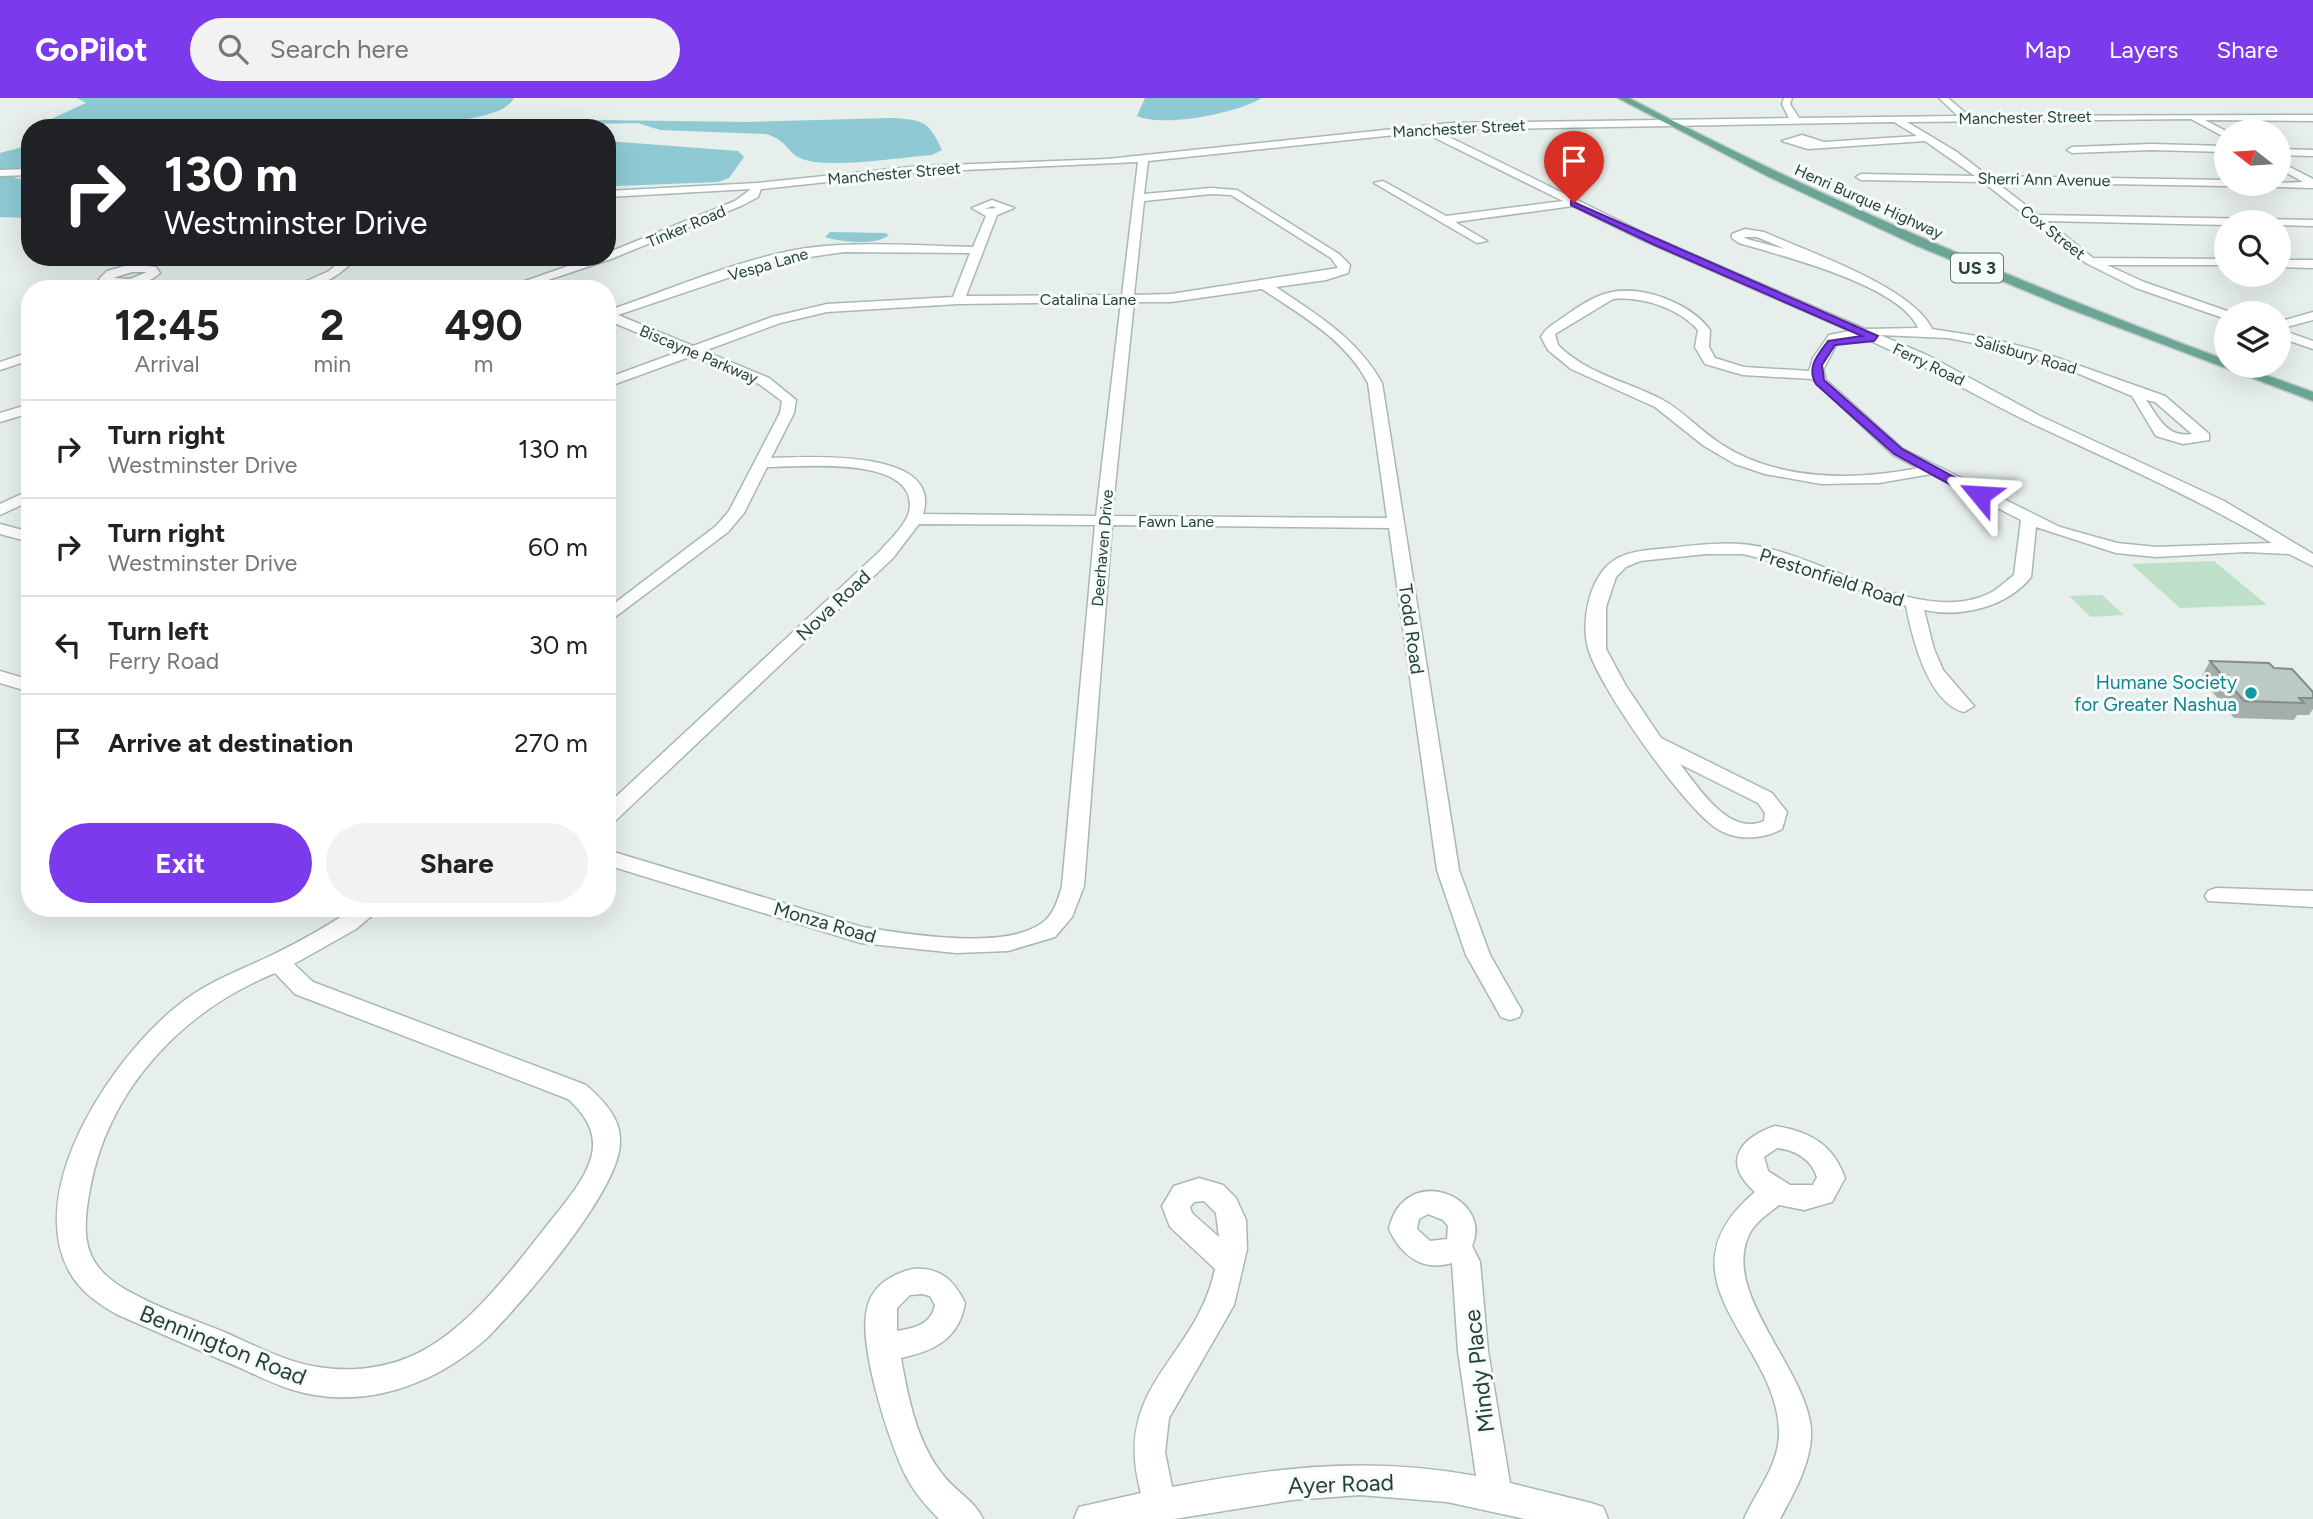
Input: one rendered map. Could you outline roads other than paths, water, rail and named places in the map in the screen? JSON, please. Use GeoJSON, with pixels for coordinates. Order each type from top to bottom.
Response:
{"type":"FeatureCollection","features":[{"type":"Feature","properties":{"kind":"main road","name":"Henri Burque Highway"},"geometry":{"type":"LineString","coordinates":[[1622,98],[1809,195],[1908,240],[2214,360]]}},
{"type":"Feature","properties":{"kind":"main road","name":"Henri Burque Highway"},"geometry":{"type":"LineString","coordinates":[[2263,378],[2313,397]]}},
{"type":"Feature","properties":{"kind":"street"},"geometry":{"type":"LineString","coordinates":[[1788,98],[1786,103],[1795,120]]}},
{"type":"Feature","properties":{"kind":"street"},"geometry":{"type":"LineString","coordinates":[[1943,98],[1966,118]]}},
{"type":"Feature","properties":{"kind":"street"},"geometry":{"type":"LineString","coordinates":[[2192,116],[2214,128]]}},
{"type":"Feature","properties":{"kind":"street","name":"Manchester Street"},"geometry":{"type":"LineString","coordinates":[[616,194],[757,186],[920,169],[1080,164],[1143,159],[1423,128],[1966,118],[2313,118]]}},
{"type":"Feature","properties":{"kind":"street","name":"Cox Street"},"geometry":{"type":"LineString","coordinates":[[1896,119],[1984,178],[2090,261],[2140,285],[2214,311]]}},
{"type":"Feature","properties":{"kind":"street","name":"Ferry Road"},"geometry":{"type":"LineString","coordinates":[[1423,128],[1652,241],[1924,359],[2035,419],[2218,504],[2313,561]]}},
{"type":"Feature","properties":{"kind":"street"},"geometry":{"type":"LineString","coordinates":[[1823,145],[1928,138]]}},
{"type":"Feature","properties":{"kind":"street"},"geometry":{"type":"LineString","coordinates":[[2072,150],[2142,147],[2214,149]]}},
{"type":"Feature","properties":{"kind":"street"},"geometry":{"type":"LineString","coordinates":[[2291,152],[2313,153]]}},
{"type":"Feature","properties":{"kind":"street","name":"Deerhaven Drive"},"geometry":{"type":"LineString","coordinates":[[1048,931],[1061,917],[1073,886],[1104,520],[1143,159]]}},
{"type":"Feature","properties":{"kind":"street"},"geometry":{"type":"LineString","coordinates":[[2291,171],[2313,184]]}},
{"type":"Feature","properties":{"kind":"street"},"geometry":{"type":"LineString","coordinates":[[0,173],[21,173]]}},
{"type":"Feature","properties":{"kind":"street","name":"Sherri Ann Avenue"},"geometry":{"type":"LineString","coordinates":[[1861,177],[2214,183]]}},
{"type":"Feature","properties":{"kind":"street"},"geometry":{"type":"LineString","coordinates":[[1379,183],[1481,241]]}},
{"type":"Feature","properties":{"kind":"street"},"geometry":{"type":"LineString","coordinates":[[2291,184],[2313,184]]}},
{"type":"Feature","properties":{"kind":"street","name":"Tinker Road"},"geometry":{"type":"LineString","coordinates":[[616,253],[739,203],[754,195],[757,186]]}},
{"type":"Feature","properties":{"kind":"street","name":"Catalina Lane"},"geometry":{"type":"LineString","coordinates":[[616,380],[800,313],[854,305],[958,300],[1126,300],[1198,295],[1337,274],[1344,270],[1344,265],[1233,192],[1211,191],[1137,198]]}},
{"type":"Feature","properties":{"kind":"street"},"geometry":{"type":"LineString","coordinates":[[1444,220],[1574,203]]}},
{"type":"Feature","properties":{"kind":"street"},"geometry":{"type":"LineString","coordinates":[[958,300],[992,213]]}},
{"type":"Feature","properties":{"kind":"street"},"geometry":{"type":"LineString","coordinates":[[2035,218],[2214,221]]}},
{"type":"Feature","properties":{"kind":"street"},"geometry":{"type":"LineString","coordinates":[[2291,222],[2313,223]]}},
{"type":"Feature","properties":{"kind":"street"},"geometry":{"type":"LineString","coordinates":[[1824,264],[1743,241],[1736,236],[1742,232],[1760,234],[1883,290],[1922,319],[1926,331]]}},
{"type":"Feature","properties":{"kind":"street","name":"Vespa Lane"},"geometry":{"type":"LineString","coordinates":[[616,312],[794,254],[844,249],[977,250]]}},
{"type":"Feature","properties":{"kind":"street"},"geometry":{"type":"LineString","coordinates":[[2090,261],[2214,262]]}},
{"type":"Feature","properties":{"kind":"street"},"geometry":{"type":"LineString","coordinates":[[2291,263],[2313,264]]}},
{"type":"Feature","properties":{"kind":"street"},"geometry":{"type":"LineString","coordinates":[[318,280],[333,274],[341,266]]}},
{"type":"Feature","properties":{"kind":"street","name":"Tinker Road"},"geometry":{"type":"LineString","coordinates":[[537,280],[580,266]]}},
{"type":"Feature","properties":{"kind":"street","name":"Todd Road"},"geometry":{"type":"LineString","coordinates":[[1265,285],[1350,348],[1370,371],[1379,402],[1448,870],[1478,955],[1510,1011]]}},
{"type":"Feature","properties":{"kind":"street"},"geometry":{"type":"LineString","coordinates":[[1930,470],[1902,478],[1852,480],[1780,472],[1736,459],[1705,440],[1661,403],[1588,373],[1552,346],[1547,337],[1608,297],[1631,296],[1656,302],[1696,320],[1704,330],[1702,347],[1710,361],[1743,371],[1816,375],[1882,439],[1930,470],[2029,520],[2077,538],[2136,551],[2188,552],[2246,547],[2294,549]]}},
{"type":"Feature","properties":{"kind":"street"},"geometry":{"type":"LineString","coordinates":[[2291,322],[2313,316]]}},
{"type":"Feature","properties":{"kind":"street","name":"Biscayne Parkway"},"geometry":{"type":"LineString","coordinates":[[616,319],[764,381],[789,400],[787,413],[736,513],[722,529],[616,611]]}},
{"type":"Feature","properties":{"kind":"street","name":"Salisbury Road"},"geometry":{"type":"LineString","coordinates":[[1831,343],[1908,331]]}},
{"type":"Feature","properties":{"kind":"street","name":"Salisbury Road"},"geometry":{"type":"LineString","coordinates":[[1858,332],[1926,331],[1962,336],[2076,368],[2139,394],[2160,399],[2204,437],[2183,440],[2161,433],[2138,398],[2139,394]]}},
{"type":"Feature","properties":{"kind":"street"},"geometry":{"type":"LineString","coordinates":[[1816,375],[1820,358],[1834,338],[1858,332]]}},
{"type":"Feature","properties":{"kind":"street"},"geometry":{"type":"LineString","coordinates":[[2291,337],[2313,345]]}},
{"type":"Feature","properties":{"kind":"street"},"geometry":{"type":"LineString","coordinates":[[0,366],[21,359]]}},
{"type":"Feature","properties":{"kind":"street"},"geometry":{"type":"LineString","coordinates":[[0,418],[21,411]]}},
{"type":"Feature","properties":{"kind":"street"},"geometry":{"type":"LineString","coordinates":[[763,463],[858,463],[906,475],[916,490],[918,505],[913,519]]}},
{"type":"Feature","properties":{"kind":"street"},"geometry":{"type":"LineString","coordinates":[[0,510],[21,500]]}},
{"type":"Feature","properties":{"kind":"street","name":"Fawn Lane"},"geometry":{"type":"LineString","coordinates":[[913,519],[1397,523]]}},
{"type":"Feature","properties":{"kind":"street","name":"Nova Road"},"geometry":{"type":"LineString","coordinates":[[616,809],[887,554],[913,519]]}},
{"type":"Feature","properties":{"kind":"street","name":"Prestonfield Road"},"geometry":{"type":"LineString","coordinates":[[1655,743],[1765,799],[1776,811],[1774,824],[1767,829],[1747,831],[1715,818],[1655,743],[1601,660],[1596,645],[1598,602],[1606,579],[1622,562],[1656,554],[1737,548],[1769,553],[1881,595],[1914,603],[1949,606],[1976,603],[2012,586],[2024,572],[2029,520]]}},
{"type":"Feature","properties":{"kind":"street"},"geometry":{"type":"LineString","coordinates":[[0,529],[21,535]]}},
{"type":"Feature","properties":{"kind":"street"},"geometry":{"type":"LineString","coordinates":[[2246,547],[2280,539]]}},
{"type":"Feature","properties":{"kind":"street"},"geometry":{"type":"LineString","coordinates":[[1914,603],[1928,666],[1940,683],[1964,706]]}},
{"type":"Feature","properties":{"kind":"street"},"geometry":{"type":"LineString","coordinates":[[0,677],[21,683]]}},
{"type":"Feature","properties":{"kind":"street","name":"Monza Road"},"geometry":{"type":"LineString","coordinates":[[616,860],[861,935],[901,942],[1002,943],[1048,931]]}},
{"type":"Feature","properties":{"kind":"street"},"geometry":{"type":"LineString","coordinates":[[2216,896],[2313,899]]}},
{"type":"Feature","properties":{"kind":"street","name":"Bennington Road"},"geometry":{"type":"LineString","coordinates":[[278,962],[304,988],[577,1092],[600,1113],[606,1128],[608,1144],[605,1163],[596,1183],[475,1330],[446,1354],[411,1372],[381,1381],[352,1385],[319,1384],[294,1376],[106,1294],[88,1277],[75,1256],[71,1227],[83,1157],[102,1116],[129,1071],[158,1037],[199,1003],[229,984],[278,962],[355,917]]}},
{"type":"Feature","properties":{"kind":"street"},"geometry":{"type":"LineString","coordinates":[[1761,1519],[1791,1457],[1795,1429],[1790,1402],[1741,1307],[1730,1269],[1734,1236],[1741,1224],[1774,1192]]}},
{"type":"Feature","properties":{"kind":"street","name":"Mindy Place"},"geometry":{"type":"LineString","coordinates":[[1458,1247],[1466,1262],[1473,1352],[1496,1497]]}},
{"type":"Feature","properties":{"kind":"street"},"geometry":{"type":"LineString","coordinates":[[1161,1506],[1149,1469],[1148,1442],[1153,1418],[1163,1395],[1217,1311],[1230,1265]]}},
{"type":"Feature","properties":{"kind":"street"},"geometry":{"type":"LineString","coordinates":[[886,1348],[902,1431],[917,1465],[937,1493],[966,1519]]}},
{"type":"Feature","properties":{"kind":"street","name":"Ayer Road"},"geometry":{"type":"LineString","coordinates":[[1091,1519],[1302,1483],[1362,1479],[1427,1484],[1591,1519]]}},
{"type":"Feature","properties":{"kind":"water"},"geometry":{"type":"Polygon","coordinates":[[[77,98],[514,98],[499,111],[467,119],[51,119],[86,103],[77,98]]]}},
{"type":"Feature","properties":{"kind":"water"},"geometry":{"type":"Polygon","coordinates":[[[1145,98],[1262,98],[1219,113],[1182,120],[1164,120],[1137,116],[1145,98]]]}},
{"type":"Feature","properties":{"kind":"water"},"geometry":{"type":"Polygon","coordinates":[[[892,118],[918,121],[929,128],[942,150],[932,155],[827,163],[800,158],[779,140],[766,134],[660,130],[638,123],[616,124],[616,120],[748,122],[892,118]]]}},
{"type":"Feature","properties":{"kind":"water"},"geometry":{"type":"Polygon","coordinates":[[[616,142],[738,151],[744,157],[729,178],[718,182],[617,186],[616,142]]]}},
{"type":"Feature","properties":{"kind":"water"},"geometry":{"type":"Polygon","coordinates":[[[21,147],[21,175],[14,178],[21,179],[21,218],[0,217],[0,153],[21,147]]]}},
{"type":"Feature","properties":{"kind":"water"},"geometry":{"type":"Polygon","coordinates":[[[830,232],[889,235],[876,241],[858,242],[825,237],[830,232]]]}},
{"type":"Feature","properties":{"kind":"place","name":"Humane Society for Greater Nashua"},"geometry":{"type":"Point","coordinates":[2251,693]}}]}
